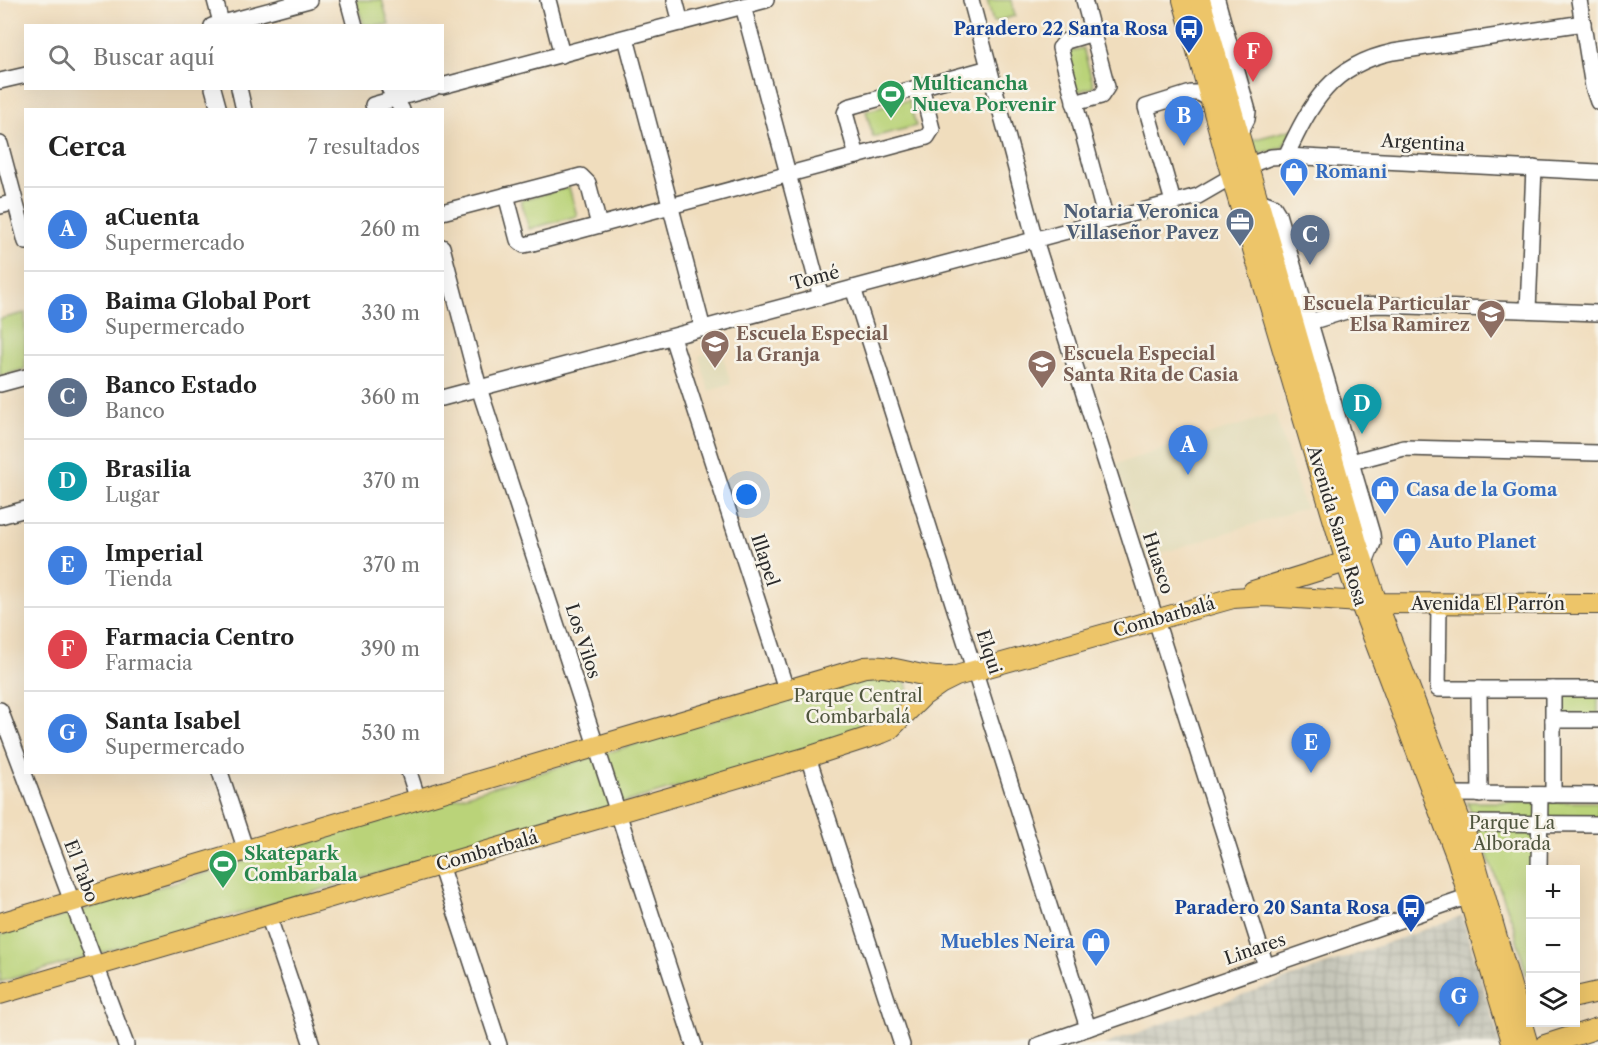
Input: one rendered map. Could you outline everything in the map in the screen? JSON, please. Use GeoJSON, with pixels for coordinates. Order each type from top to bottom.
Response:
{"type":"FeatureCollection","features":[{"type":"Feature","properties":{"kind":"main road","name":"Avenida Santa Rosa"},"geometry":{"type":"LineString","coordinates":[[1183,0],[1202,91],[1245,185],[1368,603],[1436,798],[1477,893]]}},
{"type":"Feature","properties":{"kind":"main road","name":"Avenida Santa Rosa"},"geometry":{"type":"LineString","coordinates":[[1200,0],[1239,135],[1245,185]]}},
{"type":"Feature","properties":{"kind":"main road"},"geometry":{"type":"LineString","coordinates":[[1233,598],[1318,570],[1355,563]]}},
{"type":"Feature","properties":{"kind":"main road"},"geometry":{"type":"LineString","coordinates":[[1318,570],[1316,585],[1318,599]]}},
{"type":"Feature","properties":{"kind":"main road","name":"Combarbalá"},"geometry":{"type":"LineString","coordinates":[[0,994],[808,757],[889,730],[932,688],[956,676],[975,670],[1233,598],[1258,596],[1368,603]]}},
{"type":"Feature","properties":{"kind":"main road","name":"Avenida Santa Rosa"},"geometry":{"type":"LineString","coordinates":[[1368,603],[1463,824],[1477,893],[1515,1022],[1528,1045]]}},
{"type":"Feature","properties":{"kind":"main road","name":"Avenida El Parrón"},"geometry":{"type":"LineString","coordinates":[[1368,603],[1598,604]]}},
{"type":"Feature","properties":{"kind":"main road","name":"Combarbalá"},"geometry":{"type":"LineString","coordinates":[[0,923],[865,668],[879,666],[928,677],[956,676]]}},
{"type":"Feature","properties":{"kind":"main road"},"geometry":{"type":"LineString","coordinates":[[904,672],[915,688],[915,704]]}},
{"type":"Feature","properties":{"kind":"main road"},"geometry":{"type":"LineString","coordinates":[[1580,995],[1598,992]]}},
{"type":"Feature","properties":{"kind":"main road"},"geometry":{"type":"LineString","coordinates":[[1515,1022],[1523,1045]]}},
{"type":"Feature","properties":{"kind":"main road"},"geometry":{"type":"LineString","coordinates":[[1545,1045],[1581,1028]]}},
{"type":"Feature","properties":{"kind":"street"},"geometry":{"type":"LineString","coordinates":[[215,0],[218,24]]}},
{"type":"Feature","properties":{"kind":"street"},"geometry":{"type":"LineString","coordinates":[[222,24],[309,0]]}},
{"type":"Feature","properties":{"kind":"street"},"geometry":{"type":"LineString","coordinates":[[348,0],[354,24]]}},
{"type":"Feature","properties":{"kind":"street"},"geometry":{"type":"LineString","coordinates":[[548,0],[562,55]]}},
{"type":"Feature","properties":{"kind":"street"},"geometry":{"type":"LineString","coordinates":[[675,0],[681,23]]}},
{"type":"Feature","properties":{"kind":"street"},"geometry":{"type":"LineString","coordinates":[[444,85],[766,0]]}},
{"type":"Feature","properties":{"kind":"street","name":"Huasco"},"geometry":{"type":"LineString","coordinates":[[971,0],[1035,240],[1266,966]]}},
{"type":"Feature","properties":{"kind":"street"},"geometry":{"type":"LineString","coordinates":[[1074,103],[1101,96],[1106,90],[1107,83],[1084,0]]}},
{"type":"Feature","properties":{"kind":"street"},"geometry":{"type":"LineString","coordinates":[[1217,0],[1248,111],[1247,119],[1239,135]]}},
{"type":"Feature","properties":{"kind":"street"},"geometry":{"type":"LineString","coordinates":[[1580,0],[1593,87],[1598,102]]}},
{"type":"Feature","properties":{"kind":"street"},"geometry":{"type":"LineString","coordinates":[[744,6],[822,297]]}},
{"type":"Feature","properties":{"kind":"street"},"geometry":{"type":"LineString","coordinates":[[1286,156],[1309,110],[1322,92],[1345,71],[1362,62],[1393,52],[1583,23]]}},
{"type":"Feature","properties":{"kind":"street"},"geometry":{"type":"LineString","coordinates":[[1093,33],[1066,40],[1060,48],[1106,220]]}},
{"type":"Feature","properties":{"kind":"street"},"geometry":{"type":"LineString","coordinates":[[626,38],[703,328]]}},
{"type":"Feature","properties":{"kind":"street"},"geometry":{"type":"LineString","coordinates":[[857,156],[845,116],[846,109],[852,105],[989,68]]}},
{"type":"Feature","properties":{"kind":"street"},"geometry":{"type":"LineString","coordinates":[[0,81],[24,75]]}},
{"type":"Feature","properties":{"kind":"street"},"geometry":{"type":"LineString","coordinates":[[507,195],[518,240],[524,244],[599,225],[930,135],[932,126],[921,86]]}},
{"type":"Feature","properties":{"kind":"street"},"geometry":{"type":"LineString","coordinates":[[214,90],[218,108]]}},
{"type":"Feature","properties":{"kind":"street"},"geometry":{"type":"LineString","coordinates":[[239,90],[244,108]]}},
{"type":"Feature","properties":{"kind":"street"},"geometry":{"type":"LineString","coordinates":[[370,90],[374,107],[426,90]]}},
{"type":"Feature","properties":{"kind":"street"},"geometry":{"type":"LineString","coordinates":[[1173,202],[1146,107],[1202,91]]}},
{"type":"Feature","properties":{"kind":"street"},"geometry":{"type":"LineString","coordinates":[[0,144],[7,204],[24,238]]}},
{"type":"Feature","properties":{"kind":"street","name":"Argentina"},"geometry":{"type":"LineString","coordinates":[[1245,185],[1271,157],[1286,156],[1598,172]]}},
{"type":"Feature","properties":{"kind":"street"},"geometry":{"type":"LineString","coordinates":[[1528,310],[1534,168]]}},
{"type":"Feature","properties":{"kind":"street"},"geometry":{"type":"LineString","coordinates":[[444,211],[578,176],[585,177],[588,183],[599,225]]}},
{"type":"Feature","properties":{"kind":"street","name":"Tomé"},"geometry":{"type":"LineString","coordinates":[[444,397],[1173,202],[1245,185]]}},
{"type":"Feature","properties":{"kind":"street","name":"Avenida Santa Rosa"},"geometry":{"type":"LineString","coordinates":[[1245,185],[1277,211],[1351,462],[1373,539],[1372,548],[1355,563]]}},
{"type":"Feature","properties":{"kind":"street","name":"Los Vilos"},"geometry":{"type":"LineString","coordinates":[[445,265],[479,388],[694,1045]]}},
{"type":"Feature","properties":{"kind":"street","name":"Elqui"},"geometry":{"type":"LineString","coordinates":[[853,288],[1088,1028]]}},
{"type":"Feature","properties":{"kind":"street"},"geometry":{"type":"LineString","coordinates":[[1310,322],[1373,305],[1598,313]]}},
{"type":"Feature","properties":{"kind":"street","name":"Illapel"},"geometry":{"type":"LineString","coordinates":[[672,337],[787,692]]}},
{"type":"Feature","properties":{"kind":"street"},"geometry":{"type":"LineString","coordinates":[[0,384],[24,378]]}},
{"type":"Feature","properties":{"kind":"street"},"geometry":{"type":"LineString","coordinates":[[1351,462],[1404,448],[1598,453]]}},
{"type":"Feature","properties":{"kind":"street"},"geometry":{"type":"LineString","coordinates":[[0,516],[24,510]]}},
{"type":"Feature","properties":{"kind":"street"},"geometry":{"type":"LineString","coordinates":[[1438,604],[1438,689],[1598,689]]}},
{"type":"Feature","properties":{"kind":"street"},"geometry":{"type":"LineString","coordinates":[[1479,689],[1480,795]]}},
{"type":"Feature","properties":{"kind":"street"},"geometry":{"type":"LineString","coordinates":[[1539,865],[1539,824],[1546,795],[1553,720],[1553,689]]}},
{"type":"Feature","properties":{"kind":"street","name":"El Tabo"},"geometry":{"type":"LineString","coordinates":[[1,716],[126,1045]]}},
{"type":"Feature","properties":{"kind":"street"},"geometry":{"type":"LineString","coordinates":[[1553,720],[1598,720]]}},
{"type":"Feature","properties":{"kind":"street"},"geometry":{"type":"LineString","coordinates":[[808,757],[902,1045]]}},
{"type":"Feature","properties":{"kind":"street"},"geometry":{"type":"LineString","coordinates":[[221,774],[246,851]]}},
{"type":"Feature","properties":{"kind":"street"},"geometry":{"type":"LineString","coordinates":[[410,774],[418,800]]}},
{"type":"Feature","properties":{"kind":"street"},"geometry":{"type":"LineString","coordinates":[[1452,794],[1598,795]]}},
{"type":"Feature","properties":{"kind":"street"},"geometry":{"type":"LineString","coordinates":[[1463,824],[1598,824]]}},
{"type":"Feature","properties":{"kind":"street"},"geometry":{"type":"LineString","coordinates":[[440,865],[499,1045]]}},
{"type":"Feature","properties":{"kind":"street","name":"Linares"},"geometry":{"type":"LineString","coordinates":[[1039,1045],[1477,893]]}},
{"type":"Feature","properties":{"kind":"street"},"geometry":{"type":"LineString","coordinates":[[268,915],[312,1045]]}},
{"type":"Feature","properties":{"kind":"shaded area","name":"Escuela Especial la Granja"},"geometry":{"type":"Polygon","coordinates":[[[721,349],[731,384],[709,391],[699,356],[721,349]]]}},
{"type":"Feature","properties":{"kind":"shaded area"},"geometry":{"type":"Polygon","coordinates":[[[1275,414],[1305,508],[1146,558],[1116,464],[1275,414]]]}},
{"type":"Feature","properties":{"kind":"shaded area"},"geometry":{"type":"Polygon","coordinates":[[[1462,916],[1501,1045],[1103,1045],[1462,916]]]}},
{"type":"Feature","properties":{"kind":"green space"},"geometry":{"type":"Polygon","coordinates":[[[355,0],[382,0],[389,24],[364,24],[355,0]]]}},
{"type":"Feature","properties":{"kind":"green space"},"geometry":{"type":"Polygon","coordinates":[[[987,0],[1011,0],[1015,16],[993,22],[987,0]]]}},
{"type":"Feature","properties":{"kind":"green space"},"geometry":{"type":"Polygon","coordinates":[[[1083,48],[1094,87],[1075,92],[1064,53],[1083,48]]]}},
{"type":"Feature","properties":{"kind":"green space","name":"Multicancha Nueva Porvenir"},"geometry":{"type":"Polygon","coordinates":[[[909,100],[916,126],[873,137],[866,111],[909,100]]]}},
{"type":"Feature","properties":{"kind":"green space"},"geometry":{"type":"Polygon","coordinates":[[[1294,129],[1282,148],[1249,156],[1244,142],[1294,129]]]}},
{"type":"Feature","properties":{"kind":"green space"},"geometry":{"type":"Polygon","coordinates":[[[569,187],[577,216],[529,229],[521,200],[569,187]]]}},
{"type":"Feature","properties":{"kind":"green space"},"geometry":{"type":"Polygon","coordinates":[[[24,313],[24,369],[0,376],[0,319],[24,313]]]}},
{"type":"Feature","properties":{"kind":"green space","name":"Parque Central Combarbalá"},"geometry":{"type":"Polygon","coordinates":[[[869,674],[906,682],[910,700],[886,727],[0,982],[0,935],[869,674]]]}},
{"type":"Feature","properties":{"kind":"green space"},"geometry":{"type":"Polygon","coordinates":[[[1559,694],[1598,694],[1598,716],[1559,715],[1559,694]]]}},
{"type":"Feature","properties":{"kind":"green space","name":"Parque La Alborada"},"geometry":{"type":"Polygon","coordinates":[[[1467,802],[1598,802],[1598,820],[1543,819],[1542,865],[1526,865],[1526,974],[1513,923],[1467,802]]]}},
{"type":"Feature","properties":{"kind":"place","name":"Paradero 22 Santa Rosa"},"geometry":{"type":"Point","coordinates":[1189,54]}},
{"type":"Feature","properties":{"kind":"place","name":"Farmacia Centro"},"geometry":{"type":"Point","coordinates":[1253,82]}},
{"type":"Feature","properties":{"kind":"place","name":"Multicancha Nueva Porvenir"},"geometry":{"type":"Point","coordinates":[891,120]}},
{"type":"Feature","properties":{"kind":"place","name":"Baima Global Port"},"geometry":{"type":"Point","coordinates":[1184,146]}},
{"type":"Feature","properties":{"kind":"place","name":"Romani"},"geometry":{"type":"Point","coordinates":[1294,198]}},
{"type":"Feature","properties":{"kind":"place","name":"Notaria Veronica Villaseñor Pavez"},"geometry":{"type":"Point","coordinates":[1240,248]}},
{"type":"Feature","properties":{"kind":"place","name":"Banco Estado"},"geometry":{"type":"Point","coordinates":[1310,265]}},
{"type":"Feature","properties":{"kind":"place","name":"Escuela Particular Elsa Ramirez"},"geometry":{"type":"Point","coordinates":[1491,340]}},
{"type":"Feature","properties":{"kind":"place","name":"Escuela Especial la Granja"},"geometry":{"type":"Point","coordinates":[715,370]}},
{"type":"Feature","properties":{"kind":"place","name":"Escuela Especial Santa Rita de Casia"},"geometry":{"type":"Point","coordinates":[1042,390]}},
{"type":"Feature","properties":{"kind":"place","name":"Brasilia"},"geometry":{"type":"Point","coordinates":[1362,434]}},
{"type":"Feature","properties":{"kind":"place","name":"aCuenta"},"geometry":{"type":"Point","coordinates":[1188,475]}},
{"type":"Feature","properties":{"kind":"place","name":"Casa de la Goma"},"geometry":{"type":"Point","coordinates":[1385,516]}},
{"type":"Feature","properties":{"kind":"place","name":"Auto Planet"},"geometry":{"type":"Point","coordinates":[1407,568]}},
{"type":"Feature","properties":{"kind":"place","name":"Imperial"},"geometry":{"type":"Point","coordinates":[1311,773]}},
{"type":"Feature","properties":{"kind":"place","name":"Skatepark Combarbala"},"geometry":{"type":"Point","coordinates":[223,890]}},
{"type":"Feature","properties":{"kind":"place","name":"Paradero 20 Santa Rosa"},"geometry":{"type":"Point","coordinates":[1411,934]}},
{"type":"Feature","properties":{"kind":"place","name":"Muebles Neira"},"geometry":{"type":"Point","coordinates":[1096,968]}},
{"type":"Feature","properties":{"kind":"place","name":"Santa Isabel"},"geometry":{"type":"Point","coordinates":[1459,1027]}}]}
